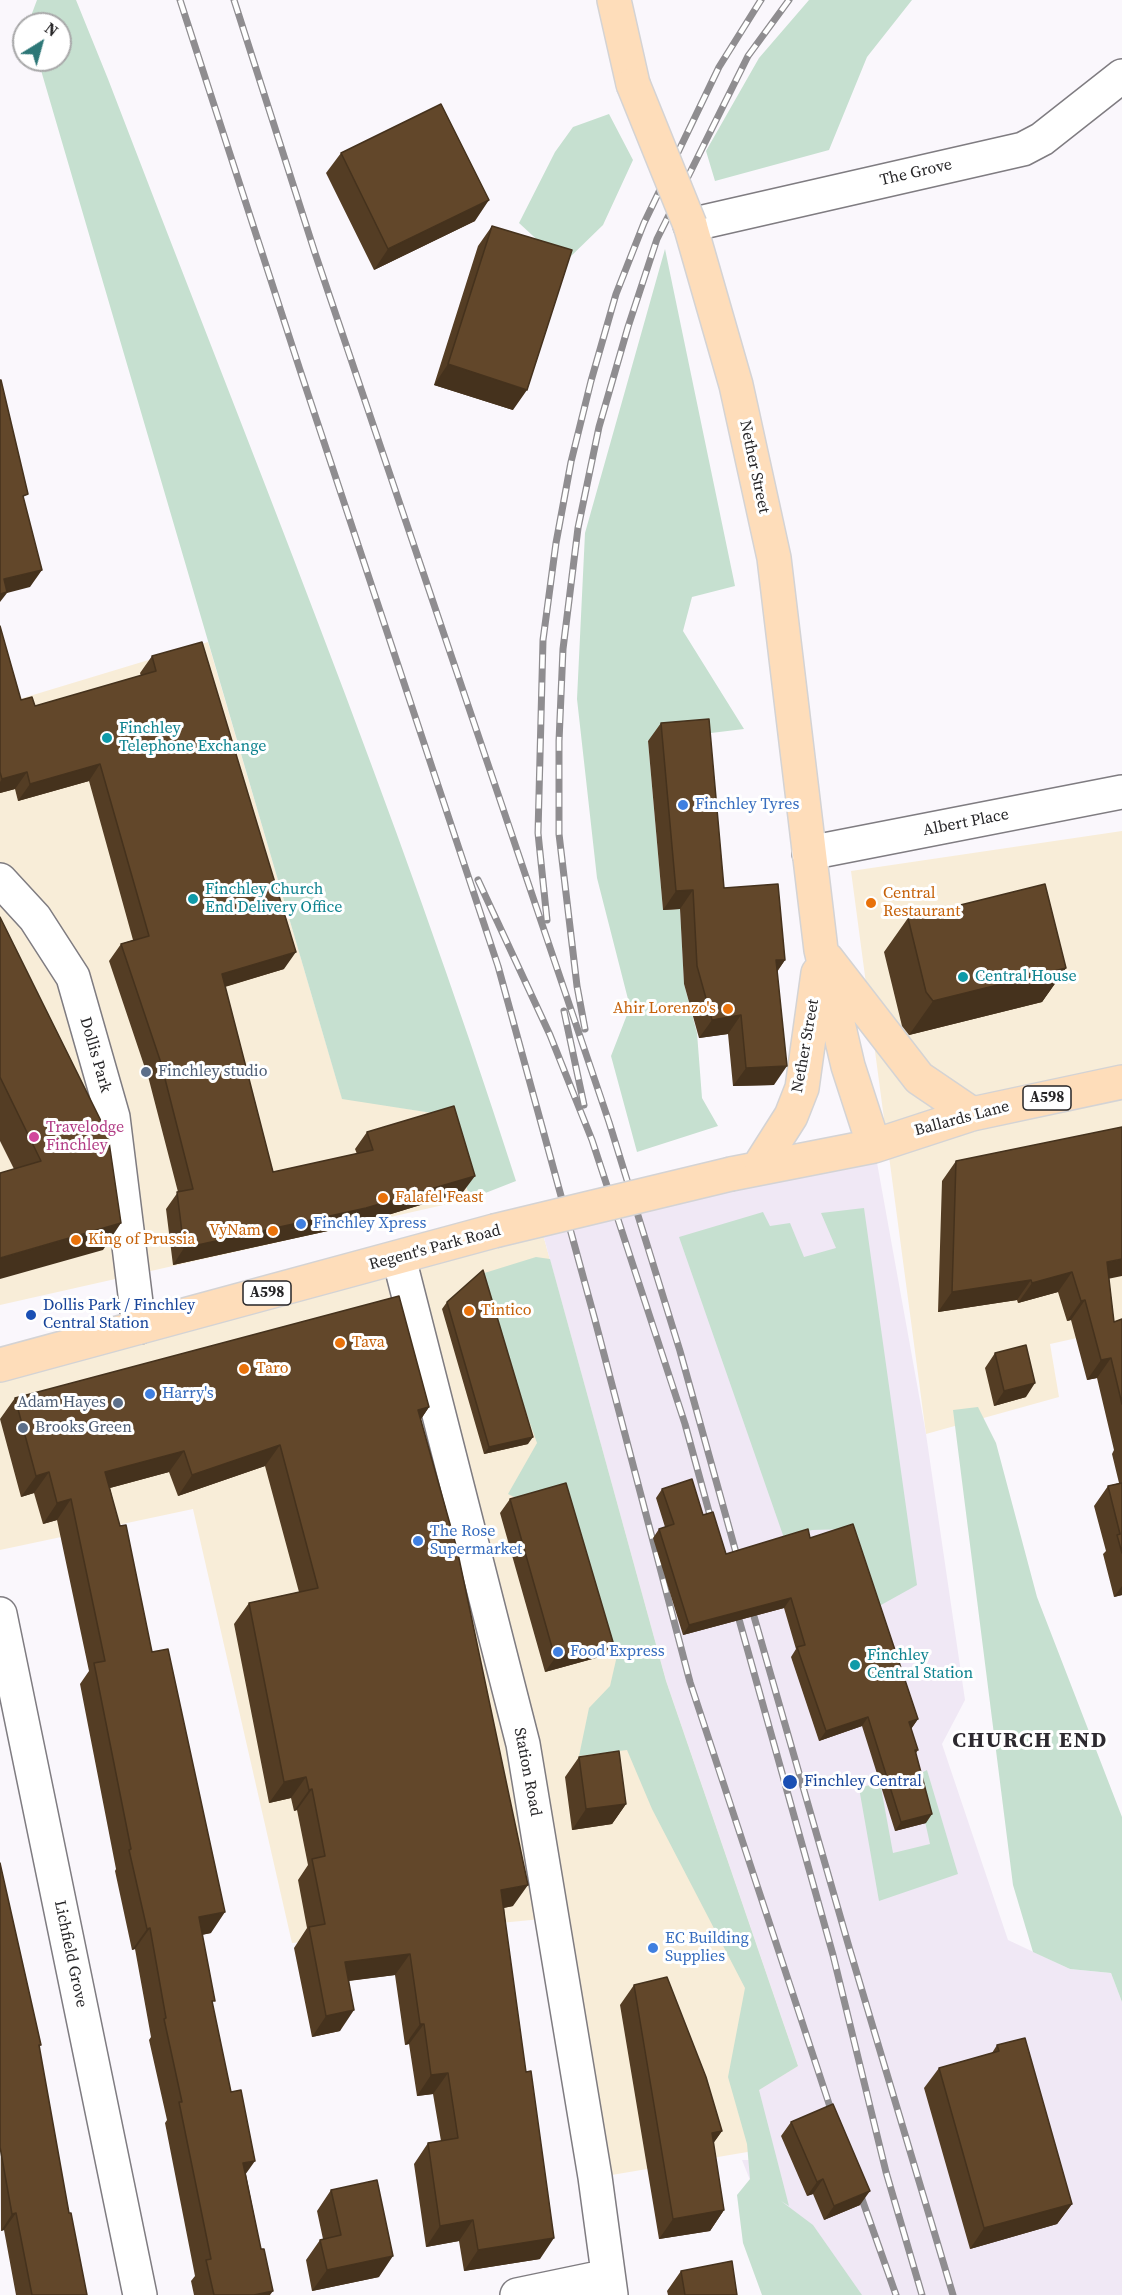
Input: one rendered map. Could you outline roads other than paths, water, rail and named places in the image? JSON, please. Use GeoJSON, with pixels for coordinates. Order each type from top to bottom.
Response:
{"type":"FeatureCollection","features":[{"type":"Feature","properties":{"kind":"main road","name":"Nether Street"},"geometry":{"type":"LineString","coordinates":[[614,0],[633,84],[690,225],[736,385],[774,558],[821,950],[848,1066],[874,1146]]}},
{"type":"Feature","properties":{"kind":"main road","name":"Nether Street"},"geometry":{"type":"LineString","coordinates":[[745,1171],[791,1116],[802,1088],[821,950]]}},
{"type":"Feature","properties":{"kind":"main road"},"geometry":{"type":"LineString","coordinates":[[821,950],[919,1078],[972,1114]]}},
{"type":"Feature","properties":{"kind":"main road","name":"Ballards Lane"},"geometry":{"type":"LineString","coordinates":[[874,1146],[972,1114],[1122,1082]]}},
{"type":"Feature","properties":{"kind":"main road","name":"Regent's Park Road"},"geometry":{"type":"LineString","coordinates":[[0,1365],[494,1232],[745,1171],[874,1146]]}},
{"type":"Feature","properties":{"kind":"street","name":"The Grove"},"geometry":{"type":"LineString","coordinates":[[690,225],[1023,149],[1042,139],[1122,76]]}},
{"type":"Feature","properties":{"kind":"street","name":"Albert Place"},"geometry":{"type":"LineString","coordinates":[[809,853],[1122,792]]}},
{"type":"Feature","properties":{"kind":"street","name":"Dollis Park"},"geometry":{"type":"LineString","coordinates":[[0,880],[35,918],[73,977],[113,1117],[139,1327]]}},
{"type":"Feature","properties":{"kind":"street","name":"Station Road"},"geometry":{"type":"LineString","coordinates":[[399,1258],[523,1744],[595,2177],[609,2286]]}},
{"type":"Feature","properties":{"kind":"street","name":"Lichfield Grove"},"geometry":{"type":"LineString","coordinates":[[0,1614],[140,2295]]}},
{"type":"Feature","properties":{"kind":"street"},"geometry":{"type":"LineString","coordinates":[[517,2295],[609,2286]]}},
{"type":"Feature","properties":{"kind":"railway"},"geometry":{"type":"LineString","coordinates":[[180,0],[498,966],[595,1320],[690,1682],[835,2122]]}},
{"type":"Feature","properties":{"kind":"railway"},"geometry":{"type":"LineString","coordinates":[[234,0],[315,253],[609,1122],[680,1351],[740,1567]]}},
{"type":"Feature","properties":{"kind":"railway"},"geometry":{"type":"LineString","coordinates":[[547,920],[538,833],[543,640],[556,543],[571,462],[616,294],[644,223],[719,67],[761,0]]}},
{"type":"Feature","properties":{"kind":"railway"},"geometry":{"type":"LineString","coordinates":[[585,1029],[577,986],[559,834],[559,741],[563,649],[578,528],[599,427],[657,239],[748,56],[789,0]]}},
{"type":"Feature","properties":{"kind":"railway"},"geometry":{"type":"LineString","coordinates":[[478,880],[550,1035],[592,1140],[685,1424],[714,1530]]}},
{"type":"Feature","properties":{"kind":"railway"},"geometry":{"type":"LineString","coordinates":[[564,1011],[584,1105]]}},
{"type":"Feature","properties":{"kind":"railway"},"geometry":{"type":"LineString","coordinates":[[749,1599],[849,1947],[953,2295]]}},
{"type":"Feature","properties":{"kind":"railway"},"geometry":{"type":"LineString","coordinates":[[735,1605],[833,1955],[886,2172],[922,2295]]}},
{"type":"Feature","properties":{"kind":"railway"},"geometry":{"type":"LineString","coordinates":[[857,2185],[896,2295]]}},
{"type":"Feature","properties":{"kind":"place","name":"Finchley Telephone Exchange"},"geometry":{"type":"Point","coordinates":[107,738]}},
{"type":"Feature","properties":{"kind":"place","name":"Finchley Tyres"},"geometry":{"type":"Point","coordinates":[683,805]}},
{"type":"Feature","properties":{"kind":"place","name":"Finchley Church End Delivery Office"},"geometry":{"type":"Point","coordinates":[193,899]}},
{"type":"Feature","properties":{"kind":"place","name":"Central Restaurant"},"geometry":{"type":"Point","coordinates":[871,903]}},
{"type":"Feature","properties":{"kind":"place","name":"Central House"},"geometry":{"type":"Point","coordinates":[963,977]}},
{"type":"Feature","properties":{"kind":"place","name":"Ahir Lorenzo's"},"geometry":{"type":"Point","coordinates":[728,1009]}},
{"type":"Feature","properties":{"kind":"place","name":"Finchley studio"},"geometry":{"type":"Point","coordinates":[146,1072]}},
{"type":"Feature","properties":{"kind":"place","name":"Travelodge Finchley"},"geometry":{"type":"Point","coordinates":[34,1137]}},
{"type":"Feature","properties":{"kind":"place","name":"Falafel Feast"},"geometry":{"type":"Point","coordinates":[383,1198]}},
{"type":"Feature","properties":{"kind":"place","name":"Finchley Xpress"},"geometry":{"type":"Point","coordinates":[301,1224]}},
{"type":"Feature","properties":{"kind":"place","name":"VyNam"},"geometry":{"type":"Point","coordinates":[273,1231]}},
{"type":"Feature","properties":{"kind":"place","name":"King of Prussia"},"geometry":{"type":"Point","coordinates":[76,1240]}},
{"type":"Feature","properties":{"kind":"place","name":"Tintico"},"geometry":{"type":"Point","coordinates":[469,1311]}},
{"type":"Feature","properties":{"kind":"place","name":"Dollis Park / Finchley Central Station"},"geometry":{"type":"Point","coordinates":[31,1315]}},
{"type":"Feature","properties":{"kind":"place","name":"Tava"},"geometry":{"type":"Point","coordinates":[340,1343]}},
{"type":"Feature","properties":{"kind":"place","name":"Taro"},"geometry":{"type":"Point","coordinates":[244,1369]}},
{"type":"Feature","properties":{"kind":"place","name":"Harry's"},"geometry":{"type":"Point","coordinates":[150,1394]}},
{"type":"Feature","properties":{"kind":"place","name":"Adam Hayes"},"geometry":{"type":"Point","coordinates":[118,1403]}},
{"type":"Feature","properties":{"kind":"place","name":"Brooks Green"},"geometry":{"type":"Point","coordinates":[23,1428]}},
{"type":"Feature","properties":{"kind":"place","name":"The Rose Supermarket"},"geometry":{"type":"Point","coordinates":[418,1541]}},
{"type":"Feature","properties":{"kind":"place","name":"Food Express"},"geometry":{"type":"Point","coordinates":[558,1652]}},
{"type":"Feature","properties":{"kind":"place","name":"Finchley Central Station"},"geometry":{"type":"Point","coordinates":[855,1665]}},
{"type":"Feature","properties":{"kind":"place","name":"Finchley Central"},"geometry":{"type":"Point","coordinates":[790,1782]}},
{"type":"Feature","properties":{"kind":"place","name":"EC Building Supplies"},"geometry":{"type":"Point","coordinates":[653,1948]}},
{"type":"Feature","properties":{"kind":"district","name":"CHURCH END"},"geometry":{"type":"Point","coordinates":[1030,1741]}}]}
